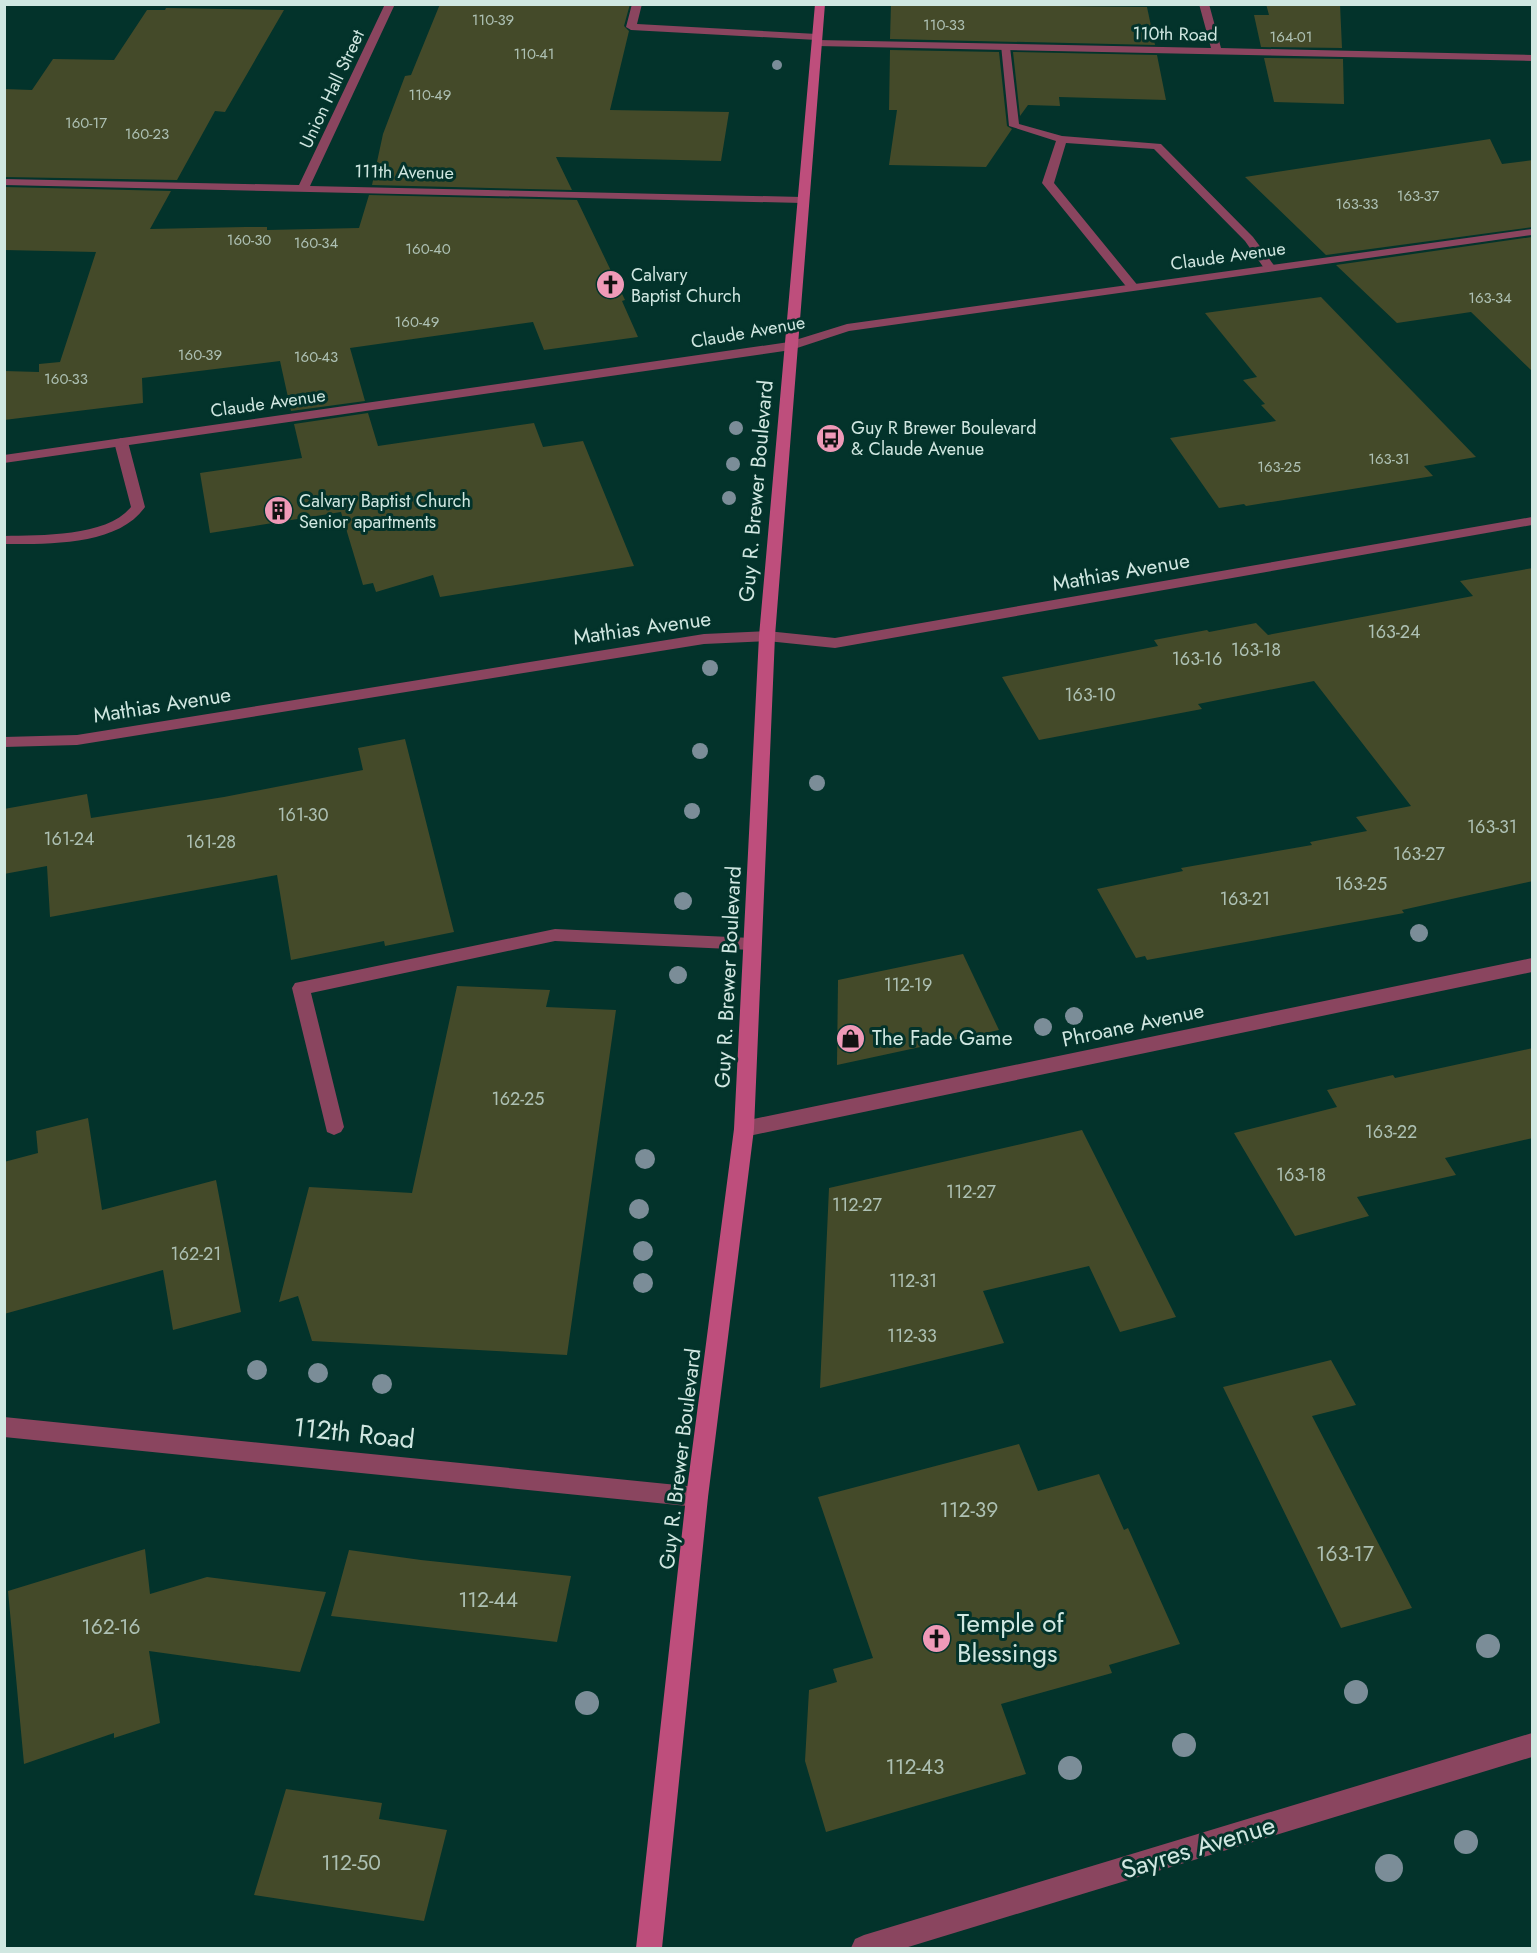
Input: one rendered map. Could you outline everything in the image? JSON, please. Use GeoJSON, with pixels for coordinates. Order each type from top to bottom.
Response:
{"type":"FeatureCollection","features":[{"type":"Feature","properties":{"kind":"main road","name":"Guy R. Brewer Boulevard"},"geometry":{"type":"LineString","coordinates":[[649,1948],[697,1497],[744,1129],[767,636],[820,4]]}},
{"type":"Feature","properties":{"kind":"street","name":"Union Hall Street"},"geometry":{"type":"LineString","coordinates":[[303,188],[390,4]]}},
{"type":"Feature","properties":{"kind":"street","name":"110th Road"},"geometry":{"type":"LineString","coordinates":[[637,4],[631,27],[817,40],[1005,47],[1533,58]]}},
{"type":"Feature","properties":{"kind":"street"},"geometry":{"type":"LineString","coordinates":[[1204,4],[1216,52]]}},
{"type":"Feature","properties":{"kind":"street"},"geometry":{"type":"LineString","coordinates":[[1005,47],[1014,126],[1062,139],[1158,146],[1249,239],[1270,268]]}},
{"type":"Feature","properties":{"kind":"street"},"geometry":{"type":"LineString","coordinates":[[1062,139],[1048,183],[1133,287]]}},
{"type":"Feature","properties":{"kind":"street","name":"111th Avenue"},"geometry":{"type":"LineString","coordinates":[[4,182],[802,200]]}},
{"type":"Feature","properties":{"kind":"street","name":"Claude Avenue"},"geometry":{"type":"LineString","coordinates":[[4,459],[791,346],[847,328],[1533,232]]}},
{"type":"Feature","properties":{"kind":"street"},"geometry":{"type":"LineString","coordinates":[[4,540],[44,540],[105,529],[125,522],[138,507],[121,442]]}},
{"type":"Feature","properties":{"kind":"street","name":"Mathias Avenue"},"geometry":{"type":"LineString","coordinates":[[4,742],[77,740],[680,642],[767,636],[835,643],[1533,521]]}},
{"type":"Feature","properties":{"kind":"street"},"geometry":{"type":"LineString","coordinates":[[334,1127],[302,988],[555,935],[752,944]]}},
{"type":"Feature","properties":{"kind":"street","name":"Phroane Avenue"},"geometry":{"type":"LineString","coordinates":[[744,1129],[1533,965]]}},
{"type":"Feature","properties":{"kind":"street","name":"112th Road"},"geometry":{"type":"LineString","coordinates":[[4,1427],[697,1497]]}},
{"type":"Feature","properties":{"kind":"street","name":"Sayres Avenue"},"geometry":{"type":"LineString","coordinates":[[864,1948],[1533,1745]]}},
{"type":"Feature","properties":{"kind":"building"},"geometry":{"type":"Polygon","coordinates":[[[440,4],[630,4],[624,26],[629,31],[610,110],[729,112],[721,161],[556,157],[572,190],[372,185],[383,134],[405,76],[411,75],[440,4]]]}},
{"type":"Feature","properties":{"kind":"building"},"geometry":{"type":"Polygon","coordinates":[[[891,4],[1147,7],[1155,45],[890,39],[891,4]]]}},
{"type":"Feature","properties":{"kind":"building"},"geometry":{"type":"Polygon","coordinates":[[[1266,4],[1340,4],[1342,48],[1261,47],[1254,15],[1269,15],[1266,4]]]}},
{"type":"Feature","properties":{"kind":"building"},"geometry":{"type":"Polygon","coordinates":[[[166,8],[284,10],[225,112],[215,111],[177,180],[4,177],[4,89],[32,90],[53,59],[114,60],[147,10],[165,10],[166,8]]]}},
{"type":"Feature","properties":{"kind":"building"},"geometry":{"type":"Polygon","coordinates":[[[890,50],[999,52],[1007,126],[1012,129],[986,167],[889,165],[897,110],[889,110],[890,50]]]}},
{"type":"Feature","properties":{"kind":"building"},"geometry":{"type":"Polygon","coordinates":[[[1013,52],[1157,55],[1166,100],[1059,97],[1060,106],[1028,105],[1020,116],[1013,52]]]}},
{"type":"Feature","properties":{"kind":"building"},"geometry":{"type":"Polygon","coordinates":[[[1264,58],[1343,59],[1344,104],[1274,102],[1264,58]]]}},
{"type":"Feature","properties":{"kind":"building"},"geometry":{"type":"Polygon","coordinates":[[[1490,139],[1502,164],[1533,160],[1533,227],[1326,255],[1245,177],[1490,139]]]}},
{"type":"Feature","properties":{"kind":"building"},"geometry":{"type":"Polygon","coordinates":[[[4,187],[171,191],[150,229],[359,228],[369,195],[577,200],[625,300],[622,301],[638,337],[544,350],[533,322],[350,348],[365,401],[291,411],[280,361],[142,378],[143,403],[4,420],[4,371],[39,372],[39,364],[60,362],[96,252],[4,250],[4,187]]]}},
{"type":"Feature","properties":{"kind":"building"},"geometry":{"type":"Polygon","coordinates":[[[1532,237],[1533,372],[1471,312],[1397,323],[1336,265],[1532,237]]]}},
{"type":"Feature","properties":{"kind":"building"},"geometry":{"type":"Polygon","coordinates":[[[1321,297],[1476,457],[1424,466],[1433,476],[1246,506],[1244,504],[1219,508],[1170,438],[1276,421],[1261,405],[1265,404],[1243,380],[1257,377],[1205,313],[1321,297]]]}},
{"type":"Feature","properties":{"kind":"building","name":"Calvary Baptist Church Senior apartments"},"geometry":{"type":"Polygon","coordinates":[[[368,413],[378,446],[534,423],[543,447],[583,441],[634,566],[440,597],[433,575],[376,592],[373,583],[363,585],[341,512],[210,533],[200,473],[302,458],[294,424],[368,413]]]}},
{"type":"Feature","properties":{"kind":"building"},"geometry":{"type":"Polygon","coordinates":[[[1533,568],[1533,881],[1402,910],[1404,913],[1147,960],[1145,956],[1136,958],[1097,889],[1183,871],[1181,868],[1312,845],[1310,842],[1367,831],[1356,817],[1411,806],[1314,681],[1198,704],[1202,709],[1039,740],[1002,677],[1158,646],[1154,640],[1207,630],[1209,632],[1256,623],[1268,635],[1473,596],[1460,581],[1533,568]]]}},
{"type":"Feature","properties":{"kind":"building"},"geometry":{"type":"Polygon","coordinates":[[[405,739],[454,932],[385,946],[384,941],[291,960],[277,875],[50,917],[47,866],[4,874],[4,809],[87,794],[91,818],[224,797],[363,770],[358,748],[405,739]]]}},
{"type":"Feature","properties":{"kind":"building"},"geometry":{"type":"Polygon","coordinates":[[[963,954],[999,1030],[837,1065],[838,980],[963,954]]]}},
{"type":"Feature","properties":{"kind":"building"},"geometry":{"type":"Polygon","coordinates":[[[457,986],[550,990],[546,1007],[616,1010],[567,1355],[312,1341],[298,1296],[279,1302],[309,1187],[412,1193],[457,986]]]}},
{"type":"Feature","properties":{"kind":"building"},"geometry":{"type":"Polygon","coordinates":[[[1533,1048],[1533,1138],[1445,1158],[1456,1175],[1357,1197],[1369,1216],[1295,1236],[1234,1133],[1337,1107],[1327,1090],[1393,1075],[1395,1078],[1533,1048]]]}},
{"type":"Feature","properties":{"kind":"building"},"geometry":{"type":"Polygon","coordinates":[[[88,1118],[102,1210],[216,1180],[241,1312],[173,1330],[163,1270],[4,1314],[4,1162],[38,1153],[36,1131],[88,1118]]]}},
{"type":"Feature","properties":{"kind":"building"},"geometry":{"type":"Polygon","coordinates":[[[1082,1130],[1176,1317],[1120,1332],[1089,1266],[983,1291],[1004,1343],[820,1388],[829,1188],[1082,1130]]]}},
{"type":"Feature","properties":{"kind":"building"},"geometry":{"type":"Polygon","coordinates":[[[1331,1360],[1356,1405],[1312,1416],[1412,1608],[1341,1628],[1223,1387],[1331,1360]]]}},
{"type":"Feature","properties":{"kind":"building"},"geometry":{"type":"Polygon","coordinates":[[[1019,1444],[1038,1491],[1099,1474],[1124,1530],[1128,1528],[1180,1644],[1109,1665],[1112,1673],[1001,1704],[1026,1774],[826,1832],[805,1761],[809,1690],[837,1682],[833,1669],[873,1658],[818,1497],[1019,1444]]]}},
{"type":"Feature","properties":{"kind":"building"},"geometry":{"type":"Polygon","coordinates":[[[145,1549],[150,1594],[207,1577],[326,1592],[300,1672],[149,1651],[160,1723],[114,1738],[114,1733],[24,1764],[8,1591],[145,1549]]]}},
{"type":"Feature","properties":{"kind":"building"},"geometry":{"type":"Polygon","coordinates":[[[349,1550],[571,1576],[557,1642],[331,1616],[349,1550]]]}},
{"type":"Feature","properties":{"kind":"building"},"geometry":{"type":"Polygon","coordinates":[[[286,1789],[382,1803],[379,1819],[447,1830],[424,1921],[254,1895],[286,1789]]]}},
{"type":"Feature","properties":{"kind":"place","name":"Calvary Baptist Church"},"geometry":{"type":"Point","coordinates":[610,285]}},
{"type":"Feature","properties":{"kind":"place","name":"Guy R Brewer Boulevard & Claude Avenue"},"geometry":{"type":"Point","coordinates":[830,438]}},
{"type":"Feature","properties":{"kind":"place","name":"Calvary Baptist Church Senior apartments"},"geometry":{"type":"Point","coordinates":[278,511]}},
{"type":"Feature","properties":{"kind":"place","name":"The Fade Game"},"geometry":{"type":"Point","coordinates":[851,1038]}},
{"type":"Feature","properties":{"kind":"place","name":"Temple of Blessings"},"geometry":{"type":"Point","coordinates":[936,1638]}}]}
